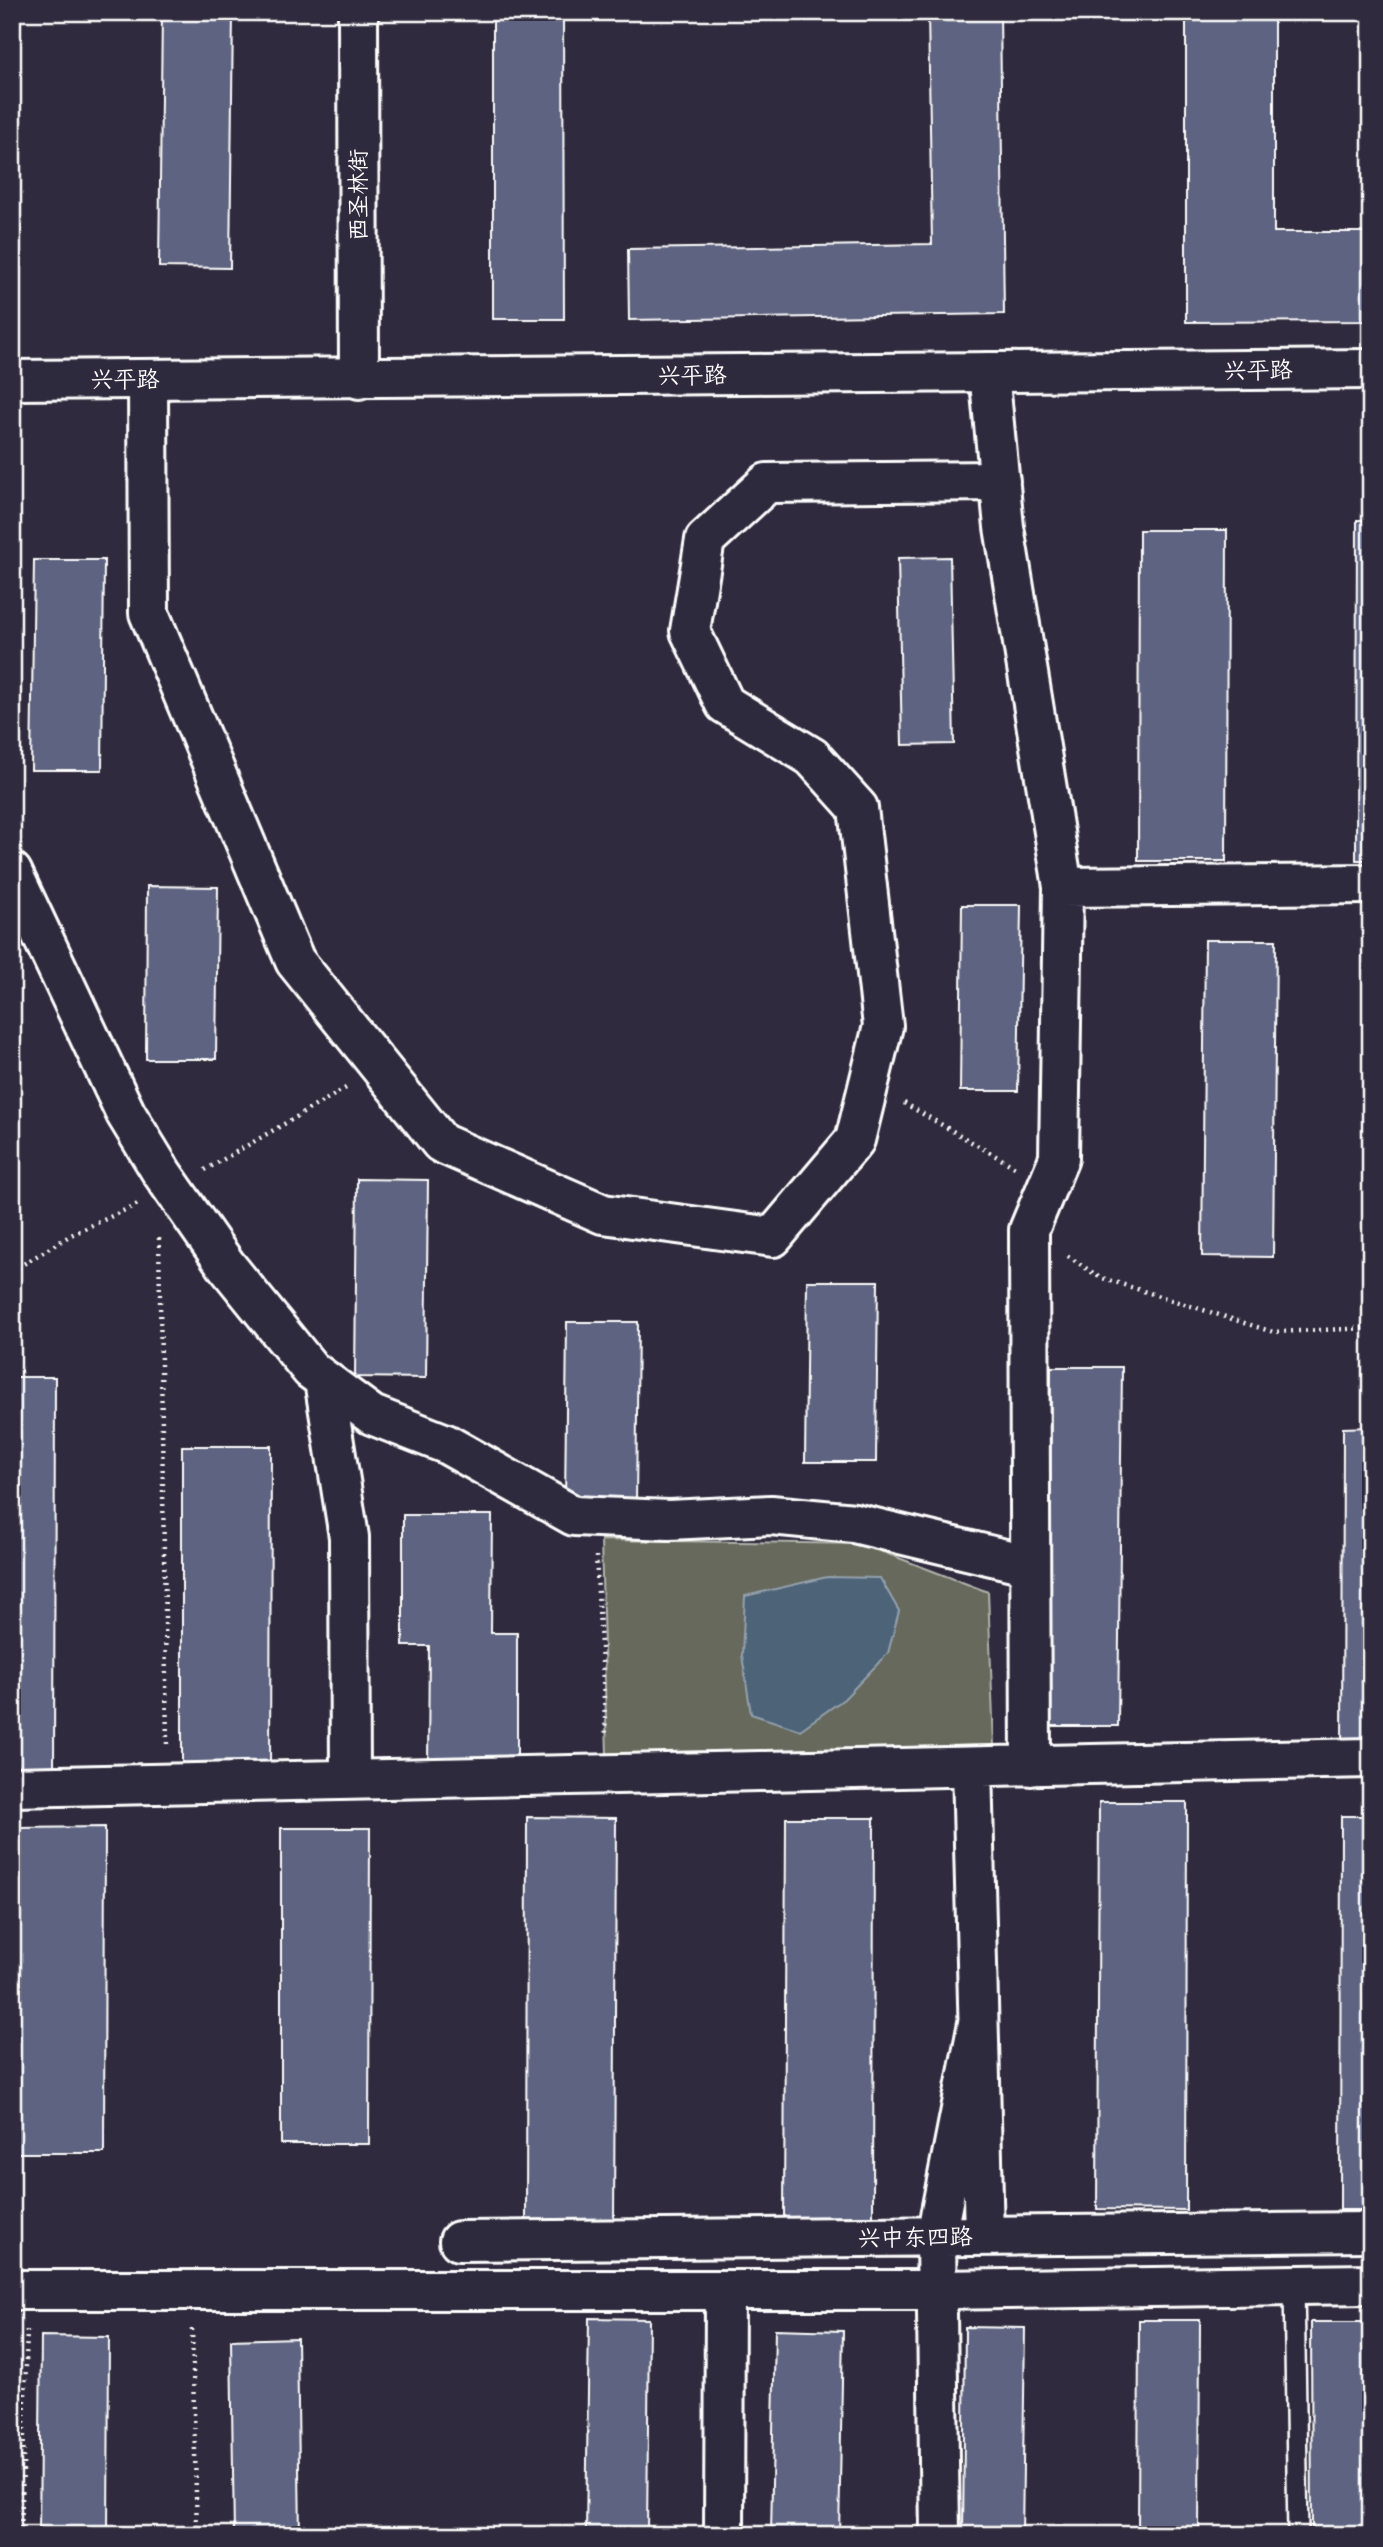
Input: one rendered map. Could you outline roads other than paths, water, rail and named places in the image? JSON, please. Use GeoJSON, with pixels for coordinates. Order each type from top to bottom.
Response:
{"type":"FeatureCollection","features":[{"type":"Feature","properties":{"kind":"street","name":"西圣林街"},"geometry":{"type":"LineString","coordinates":[[358,12],[359,379]]}},
{"type":"Feature","properties":{"kind":"street","name":"兴平路"},"geometry":{"type":"LineString","coordinates":[[12,380],[1371,369]]}},
{"type":"Feature","properties":{"kind":"street"},"geometry":{"type":"LineString","coordinates":[[989,372],[1004,527],[1063,887],[1059,1158],[1029,1230],[1031,1766]]}},
{"type":"Feature","properties":{"kind":"street"},"geometry":{"type":"LineString","coordinates":[[148,379],[149,613],[295,961],[441,1143],[603,1214],[773,1237],[855,1140],[883,1026],[858,808],[812,757],[724,704],[690,631],[705,540],[767,483],[1000,481]]}},
{"type":"Feature","properties":{"kind":"street"},"geometry":{"type":"LineString","coordinates":[[12,872],[125,1114],[155,1161],[226,1265],[311,1370],[372,1415],[446,1444],[574,1516],[669,1520],[771,1515],[854,1523],[1030,1564]]}},
{"type":"Feature","properties":{"kind":"street"},"geometry":{"type":"LineString","coordinates":[[1063,887],[1371,884]]}},
{"type":"Feature","properties":{"kind":"street"},"geometry":{"type":"LineString","coordinates":[[324,1380],[349,1537],[350,1780]]}},
{"type":"Feature","properties":{"kind":"street"},"geometry":{"type":"LineString","coordinates":[[12,1787],[1371,1758]]}},
{"type":"Feature","properties":{"kind":"street"},"geometry":{"type":"LineString","coordinates":[[972,1767],[984,2236]]}},
{"type":"Feature","properties":{"kind":"street"},"geometry":{"type":"LineString","coordinates":[[940,2535],[936,2236],[978,2023]]}},
{"type":"Feature","properties":{"kind":"street","name":"兴中东四路"},"geometry":{"type":"LineString","coordinates":[[459,2241],[1371,2232]]}},
{"type":"Feature","properties":{"kind":"street"},"geometry":{"type":"LineString","coordinates":[[20,2290],[936,2290],[1371,2284]]}},
{"type":"Feature","properties":{"kind":"street"},"geometry":{"type":"LineString","coordinates":[[724,2535],[725,2290]]}},
{"type":"Feature","properties":{"kind":"lane"},"geometry":{"type":"LineString","coordinates":[[1294,2285],[1298,2535]]}},
{"type":"Feature","properties":{"kind":"water"},"geometry":{"type":"Polygon","coordinates":[[[827,1577],[880,1578],[899,1611],[888,1653],[844,1699],[800,1730],[751,1714],[742,1655],[745,1596],[827,1577]]]}}]}
